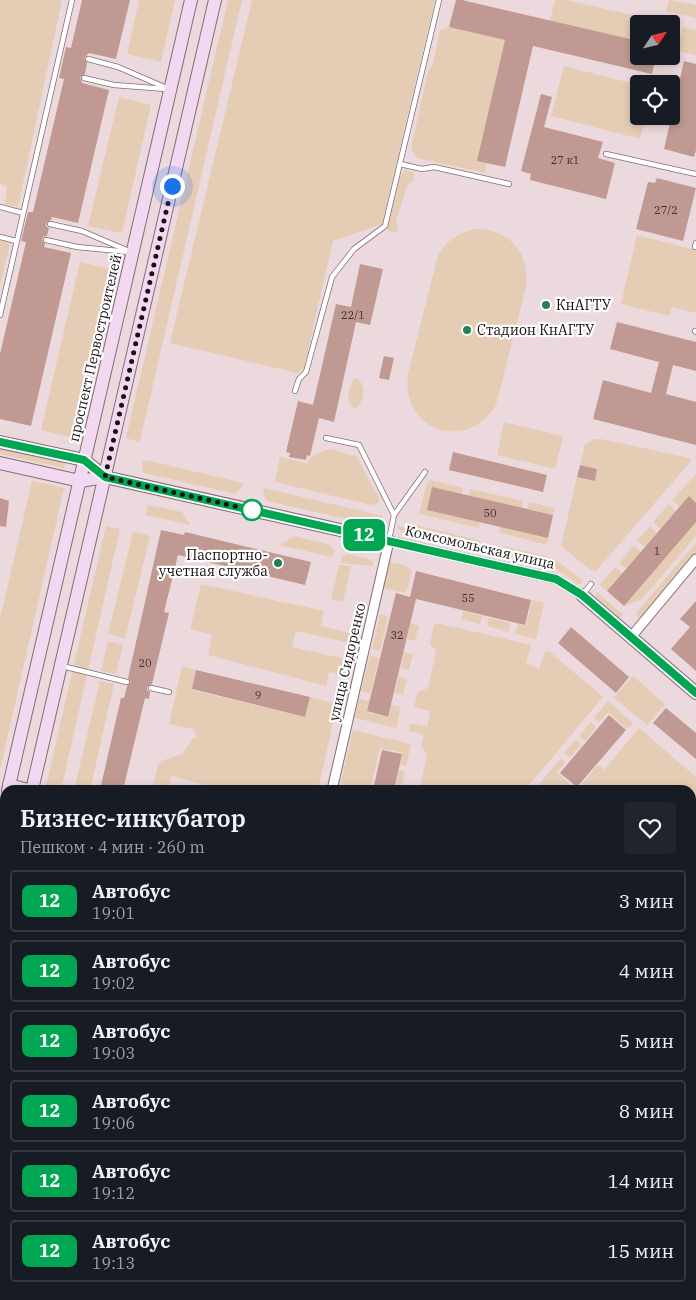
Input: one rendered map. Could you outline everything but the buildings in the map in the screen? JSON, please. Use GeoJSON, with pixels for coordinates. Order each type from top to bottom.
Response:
{"type":"FeatureCollection","features":[{"type":"Feature","properties":{"kind":"main road","name":"проспект Первостроителей"},"geometry":{"type":"LineString","coordinates":[[6,785],[38,660],[191,0]]}},
{"type":"Feature","properties":{"kind":"main road"},"geometry":{"type":"LineString","coordinates":[[33,785],[215,0]]}},
{"type":"Feature","properties":{"kind":"main road"},"geometry":{"type":"LineString","coordinates":[[170,90],[193,95]]}},
{"type":"Feature","properties":{"kind":"main road"},"geometry":{"type":"LineString","coordinates":[[132,252],[156,258]]}},
{"type":"Feature","properties":{"kind":"main road","name":"Комсомольская улица"},"geometry":{"type":"LineString","coordinates":[[0,442],[84,460],[105,477]]}},
{"type":"Feature","properties":{"kind":"main road","name":"Комсомольская улица"},"geometry":{"type":"LineString","coordinates":[[0,463],[80,481],[105,477],[389,541]]}},
{"type":"Feature","properties":{"kind":"main road","name":"Комсомольская улица"},"geometry":{"type":"LineString","coordinates":[[582,595],[696,693]]}},
{"type":"Feature","properties":{"kind":"main road"},"geometry":{"type":"LineString","coordinates":[[38,660],[61,666]]}},
{"type":"Feature","properties":{"kind":"street","name":"Комсомольская улица"},"geometry":{"type":"LineString","coordinates":[[389,541],[556,579],[582,595]]}},
{"type":"Feature","properties":{"kind":"street","name":"улица Сидоренко"},"geometry":{"type":"LineString","coordinates":[[333,785],[389,541]]}},
{"type":"Feature","properties":{"kind":"street"},"geometry":{"type":"LineString","coordinates":[[631,637],[696,559]]}},
{"type":"Feature","properties":{"kind":"lane"},"geometry":{"type":"LineString","coordinates":[[0,315],[16,241],[20,234],[58,72],[72,0]]}},
{"type":"Feature","properties":{"kind":"lane"},"geometry":{"type":"LineString","coordinates":[[295,390],[299,379],[306,372],[332,277],[354,249],[385,226],[439,0]]}},
{"type":"Feature","properties":{"kind":"lane"},"geometry":{"type":"LineString","coordinates":[[88,59],[118,67],[170,90]]}},
{"type":"Feature","properties":{"kind":"lane"},"geometry":{"type":"LineString","coordinates":[[84,78],[114,85],[170,90]]}},
{"type":"Feature","properties":{"kind":"lane"},"geometry":{"type":"LineString","coordinates":[[606,154],[696,174]]}},
{"type":"Feature","properties":{"kind":"lane"},"geometry":{"type":"LineString","coordinates":[[400,164],[422,169],[434,167],[509,184]]}},
{"type":"Feature","properties":{"kind":"lane"},"geometry":{"type":"LineString","coordinates":[[0,207],[23,216]]}},
{"type":"Feature","properties":{"kind":"lane"},"geometry":{"type":"LineString","coordinates":[[50,224],[82,231],[132,252]]}},
{"type":"Feature","properties":{"kind":"lane"},"geometry":{"type":"LineString","coordinates":[[0,237],[16,241]]}},
{"type":"Feature","properties":{"kind":"lane"},"geometry":{"type":"LineString","coordinates":[[46,240],[77,247],[132,252]]}},
{"type":"Feature","properties":{"kind":"lane"},"geometry":{"type":"LineString","coordinates":[[326,438],[359,445],[394,515]]}},
{"type":"Feature","properties":{"kind":"lane"},"geometry":{"type":"LineString","coordinates":[[389,541],[394,515],[425,472]]}},
{"type":"Feature","properties":{"kind":"lane"},"geometry":{"type":"LineString","coordinates":[[582,595],[591,584]]}},
{"type":"Feature","properties":{"kind":"lane"},"geometry":{"type":"LineString","coordinates":[[61,666],[128,682]]}},
{"type":"Feature","properties":{"kind":"lane"},"geometry":{"type":"LineString","coordinates":[[151,688],[169,692]]}},
{"type":"Feature","properties":{"kind":"shaded area"},"geometry":{"type":"Polygon","coordinates":[[[0,0],[62,0],[18,207],[5,204],[7,187],[0,183],[0,0]]]}},
{"type":"Feature","properties":{"kind":"shaded area"},"geometry":{"type":"Polygon","coordinates":[[[139,0],[175,0],[161,62],[127,54],[139,0]]]}},
{"type":"Feature","properties":{"kind":"shaded area"},"geometry":{"type":"Polygon","coordinates":[[[228,0],[242,0],[139,442],[126,438],[228,0]]]}},
{"type":"Feature","properties":{"kind":"shaded area"},"geometry":{"type":"Polygon","coordinates":[[[252,0],[435,0],[382,224],[333,241],[304,367],[297,373],[170,343],[252,0]]]}},
{"type":"Feature","properties":{"kind":"shaded area"},"geometry":{"type":"Polygon","coordinates":[[[555,0],[566,0],[633,15],[630,15],[630,39],[550,21],[555,0]]]}},
{"type":"Feature","properties":{"kind":"shaded area"},"geometry":{"type":"Polygon","coordinates":[[[669,0],[696,5],[696,18],[666,11],[669,0]]]}},
{"type":"Feature","properties":{"kind":"shaded area"},"geometry":{"type":"Polygon","coordinates":[[[449,27],[505,40],[485,173],[417,158],[411,148],[428,72],[433,64],[440,30],[449,27]]]}},
{"type":"Feature","properties":{"kind":"shaded area"},"geometry":{"type":"Polygon","coordinates":[[[683,27],[696,30],[696,55],[680,52],[680,39],[683,27]]]}},
{"type":"Feature","properties":{"kind":"shaded area"},"geometry":{"type":"Polygon","coordinates":[[[564,66],[630,83],[630,125],[644,125],[640,139],[551,116],[564,66]]]}},
{"type":"Feature","properties":{"kind":"shaded area"},"geometry":{"type":"Polygon","coordinates":[[[119,97],[151,105],[122,233],[88,226],[119,97]]]}},
{"type":"Feature","properties":{"kind":"shaded area"},"geometry":{"type":"Polygon","coordinates":[[[405,170],[414,173],[414,180],[407,186],[396,221],[399,230],[394,233],[389,232],[387,228],[401,175],[405,170]]]}},
{"type":"Feature","properties":{"kind":"shaded area","name":"Стадион КнАГТУ"},"geometry":{"type":"Polygon","coordinates":[[[477,229],[489,230],[499,234],[515,246],[525,264],[526,287],[496,405],[483,420],[468,429],[453,431],[438,429],[424,421],[414,409],[408,393],[408,374],[438,255],[445,245],[454,238],[465,232],[477,229]]]}},
{"type":"Feature","properties":{"kind":"shaded area"},"geometry":{"type":"Polygon","coordinates":[[[637,235],[696,250],[696,313],[672,307],[669,316],[621,304],[637,235]]]}},
{"type":"Feature","properties":{"kind":"shaded area"},"geometry":{"type":"Polygon","coordinates":[[[0,240],[10,243],[0,286],[0,240]]]}},
{"type":"Feature","properties":{"kind":"shaded area"},"geometry":{"type":"Polygon","coordinates":[[[80,262],[113,270],[75,438],[41,430],[80,262]]]}},
{"type":"Feature","properties":{"kind":"shaded area"},"geometry":{"type":"Polygon","coordinates":[[[357,378],[362,385],[363,394],[361,403],[354,409],[349,402],[348,395],[352,381],[357,378]]]}},
{"type":"Feature","properties":{"kind":"shaded area"},"geometry":{"type":"Polygon","coordinates":[[[504,422],[563,436],[555,469],[497,455],[504,422]]]}},
{"type":"Feature","properties":{"kind":"shaded area"},"geometry":{"type":"Polygon","coordinates":[[[595,439],[690,458],[691,461],[596,571],[592,571],[561,546],[577,477],[595,481],[597,469],[580,465],[585,444],[595,439]]]}},
{"type":"Feature","properties":{"kind":"shaded area"},"geometry":{"type":"Polygon","coordinates":[[[0,448],[65,462],[64,468],[0,454],[0,448]]]}},
{"type":"Feature","properties":{"kind":"shaded area"},"geometry":{"type":"Polygon","coordinates":[[[331,449],[353,456],[355,454],[379,498],[378,503],[371,505],[275,482],[280,457],[307,463],[314,455],[331,449]]]}},
{"type":"Feature","properties":{"kind":"shaded area"},"geometry":{"type":"Polygon","coordinates":[[[146,460],[243,483],[242,487],[235,494],[144,473],[142,470],[143,461],[146,460]]]}},
{"type":"Feature","properties":{"kind":"shaded area"},"geometry":{"type":"Polygon","coordinates":[[[696,474],[696,503],[689,496],[680,507],[672,500],[696,474]]]}},
{"type":"Feature","properties":{"kind":"shaded area"},"geometry":{"type":"Polygon","coordinates":[[[431,480],[463,488],[462,494],[432,487],[427,510],[480,522],[479,528],[419,514],[427,483],[431,480]]]}},
{"type":"Feature","properties":{"kind":"shaded area"},"geometry":{"type":"Polygon","coordinates":[[[32,481],[64,488],[0,770],[0,619],[32,481]]]}},
{"type":"Feature","properties":{"kind":"shaded area"},"geometry":{"type":"Polygon","coordinates":[[[264,488],[383,516],[378,522],[369,524],[267,501],[263,493],[264,488]]]}},
{"type":"Feature","properties":{"kind":"shaded area"},"geometry":{"type":"Polygon","coordinates":[[[470,489],[523,501],[522,508],[469,496],[470,489]]]}},
{"type":"Feature","properties":{"kind":"shaded area"},"geometry":{"type":"Polygon","coordinates":[[[529,502],[555,508],[553,515],[528,509],[529,502]]]}},
{"type":"Feature","properties":{"kind":"shaded area"},"geometry":{"type":"Polygon","coordinates":[[[669,504],[676,511],[661,529],[653,522],[669,504]]]}},
{"type":"Feature","properties":{"kind":"shaded area"},"geometry":{"type":"Polygon","coordinates":[[[148,505],[182,512],[190,525],[146,515],[148,505]]]}},
{"type":"Feature","properties":{"kind":"shaded area"},"geometry":{"type":"Polygon","coordinates":[[[696,522],[696,536],[642,599],[624,606],[696,522]]]}},
{"type":"Feature","properties":{"kind":"shaded area"},"geometry":{"type":"Polygon","coordinates":[[[408,523],[481,541],[474,549],[403,532],[398,529],[397,526],[406,528],[408,523]]]}},
{"type":"Feature","properties":{"kind":"shaded area"},"geometry":{"type":"Polygon","coordinates":[[[106,526],[120,529],[62,785],[46,785],[106,526]]]}},
{"type":"Feature","properties":{"kind":"shaded area"},"geometry":{"type":"Polygon","coordinates":[[[650,526],[657,533],[645,547],[637,541],[650,526]]]}},
{"type":"Feature","properties":{"kind":"shaded area"},"geometry":{"type":"Polygon","coordinates":[[[500,527],[548,538],[547,545],[499,532],[500,527]]]}},
{"type":"Feature","properties":{"kind":"shaded area"},"geometry":{"type":"Polygon","coordinates":[[[133,532],[150,536],[125,639],[108,634],[133,532]]]}},
{"type":"Feature","properties":{"kind":"shaded area"},"geometry":{"type":"Polygon","coordinates":[[[295,536],[330,545],[334,551],[332,557],[279,545],[295,536]]]}},
{"type":"Feature","properties":{"kind":"shaded area"},"geometry":{"type":"Polygon","coordinates":[[[696,543],[696,553],[640,619],[635,614],[696,543]]]}},
{"type":"Feature","properties":{"kind":"shaded area"},"geometry":{"type":"Polygon","coordinates":[[[634,545],[641,552],[626,569],[619,563],[634,545]]]}},
{"type":"Feature","properties":{"kind":"shaded area"},"geometry":{"type":"Polygon","coordinates":[[[504,546],[553,558],[582,580],[582,584],[578,584],[555,568],[511,556],[504,546]]]}},
{"type":"Feature","properties":{"kind":"shaded area"},"geometry":{"type":"Polygon","coordinates":[[[347,554],[369,559],[373,562],[373,566],[340,563],[343,555],[347,554]]]}},
{"type":"Feature","properties":{"kind":"shaded area"},"geometry":{"type":"Polygon","coordinates":[[[388,562],[404,565],[412,570],[406,593],[382,588],[388,562]]]}},
{"type":"Feature","properties":{"kind":"shaded area"},"geometry":{"type":"Polygon","coordinates":[[[339,565],[351,566],[343,602],[331,599],[339,565]]]}},
{"type":"Feature","properties":{"kind":"shaded area"},"geometry":{"type":"Polygon","coordinates":[[[615,567],[622,573],[607,591],[600,585],[615,567]]]}},
{"type":"Feature","properties":{"kind":"shaded area"},"geometry":{"type":"Polygon","coordinates":[[[201,584],[324,611],[321,626],[357,635],[355,644],[296,631],[292,647],[350,660],[347,676],[329,672],[326,686],[208,655],[212,635],[190,629],[201,584]]]}},
{"type":"Feature","properties":{"kind":"shaded area"},"geometry":{"type":"Polygon","coordinates":[[[596,591],[623,615],[620,618],[596,597],[596,591]]]}},
{"type":"Feature","properties":{"kind":"shaded area"},"geometry":{"type":"Polygon","coordinates":[[[532,600],[544,603],[536,639],[515,634],[518,624],[526,626],[532,600]]]}},
{"type":"Feature","properties":{"kind":"shaded area"},"geometry":{"type":"Polygon","coordinates":[[[463,611],[482,616],[480,624],[461,619],[463,611]]]}},
{"type":"Feature","properties":{"kind":"shaded area"},"geometry":{"type":"Polygon","coordinates":[[[380,614],[388,616],[380,651],[372,649],[380,614]]]}},
{"type":"Feature","properties":{"kind":"shaded area"},"geometry":{"type":"Polygon","coordinates":[[[489,618],[510,623],[508,632],[487,626],[489,618]]]}},
{"type":"Feature","properties":{"kind":"shaded area"},"geometry":{"type":"Polygon","coordinates":[[[411,623],[419,626],[415,641],[407,639],[411,623]]]}},
{"type":"Feature","properties":{"kind":"shaded area"},"geometry":{"type":"Polygon","coordinates":[[[437,623],[531,645],[526,663],[539,669],[545,652],[550,652],[603,697],[529,785],[419,785],[427,754],[421,746],[424,735],[409,731],[410,723],[427,727],[430,711],[414,707],[418,692],[428,688],[436,651],[430,644],[434,625],[437,623]]]}},
{"type":"Feature","properties":{"kind":"shaded area"},"geometry":{"type":"Polygon","coordinates":[[[108,641],[123,645],[116,674],[101,671],[108,641]]]}},
{"type":"Feature","properties":{"kind":"shaded area"},"geometry":{"type":"Polygon","coordinates":[[[404,652],[413,654],[409,670],[401,668],[404,652]]]}},
{"type":"Feature","properties":{"kind":"shaded area"},"geometry":{"type":"Polygon","coordinates":[[[370,655],[379,658],[370,694],[361,691],[370,655]]]}},
{"type":"Feature","properties":{"kind":"shaded area"},"geometry":{"type":"Polygon","coordinates":[[[182,666],[196,670],[192,690],[305,717],[310,697],[337,704],[319,785],[204,785],[172,776],[169,785],[153,785],[158,765],[161,761],[182,754],[193,738],[197,738],[194,729],[169,724],[182,666]]]}},
{"type":"Feature","properties":{"kind":"shaded area"},"geometry":{"type":"Polygon","coordinates":[[[399,676],[407,679],[403,695],[395,693],[399,676]]]}},
{"type":"Feature","properties":{"kind":"shaded area"},"geometry":{"type":"Polygon","coordinates":[[[633,676],[665,704],[647,725],[614,698],[633,676]]]}},
{"type":"Feature","properties":{"kind":"shaded area"},"geometry":{"type":"Polygon","coordinates":[[[100,681],[114,684],[91,785],[75,785],[100,681]]]}},
{"type":"Feature","properties":{"kind":"shaded area"},"geometry":{"type":"Polygon","coordinates":[[[359,699],[369,701],[367,712],[388,718],[391,705],[401,707],[396,728],[355,718],[359,699]]]}},
{"type":"Feature","properties":{"kind":"shaded area"},"geometry":{"type":"Polygon","coordinates":[[[608,701],[633,723],[627,729],[608,712],[599,722],[594,718],[608,701]]]}},
{"type":"Feature","properties":{"kind":"shaded area"},"geometry":{"type":"Polygon","coordinates":[[[591,722],[596,727],[585,741],[579,736],[591,722]]]}},
{"type":"Feature","properties":{"kind":"shaded area"},"geometry":{"type":"Polygon","coordinates":[[[639,728],[696,777],[696,785],[581,785],[598,765],[604,770],[639,728]]]}},
{"type":"Feature","properties":{"kind":"shaded area"},"geometry":{"type":"Polygon","coordinates":[[[353,730],[411,744],[406,766],[400,765],[403,753],[380,748],[371,785],[340,785],[353,730]]]}},
{"type":"Feature","properties":{"kind":"shaded area"},"geometry":{"type":"Polygon","coordinates":[[[576,740],[581,745],[570,758],[564,753],[576,740]]]}},
{"type":"Feature","properties":{"kind":"shaded area"},"geometry":{"type":"Polygon","coordinates":[[[561,758],[566,762],[557,773],[570,785],[538,785],[561,758]]]}},
{"type":"Feature","properties":{"kind":"shaded area"},"geometry":{"type":"Polygon","coordinates":[[[399,770],[405,772],[402,785],[396,785],[399,770]]]}},
{"type":"Feature","properties":{"kind":"bus line","name":"12"},"geometry":{"type":"LineString","coordinates":[[0,442],[84,460],[105,477],[556,579],[582,595],[696,693]]}},
{"type":"Feature","properties":{"kind":"place","name":"КнАГТУ"},"geometry":{"type":"Point","coordinates":[546,305]}},
{"type":"Feature","properties":{"kind":"place","name":"Стадион КнАГТУ"},"geometry":{"type":"Point","coordinates":[467,330]}},
{"type":"Feature","properties":{"kind":"place","name":"Паспортно- учетная служба"},"geometry":{"type":"Point","coordinates":[278,563]}},
{"type":"Feature","properties":{"kind":"route"},"geometry":{"type":"LineString","coordinates":[[172,186],[105,477],[252,510]]}}]}
